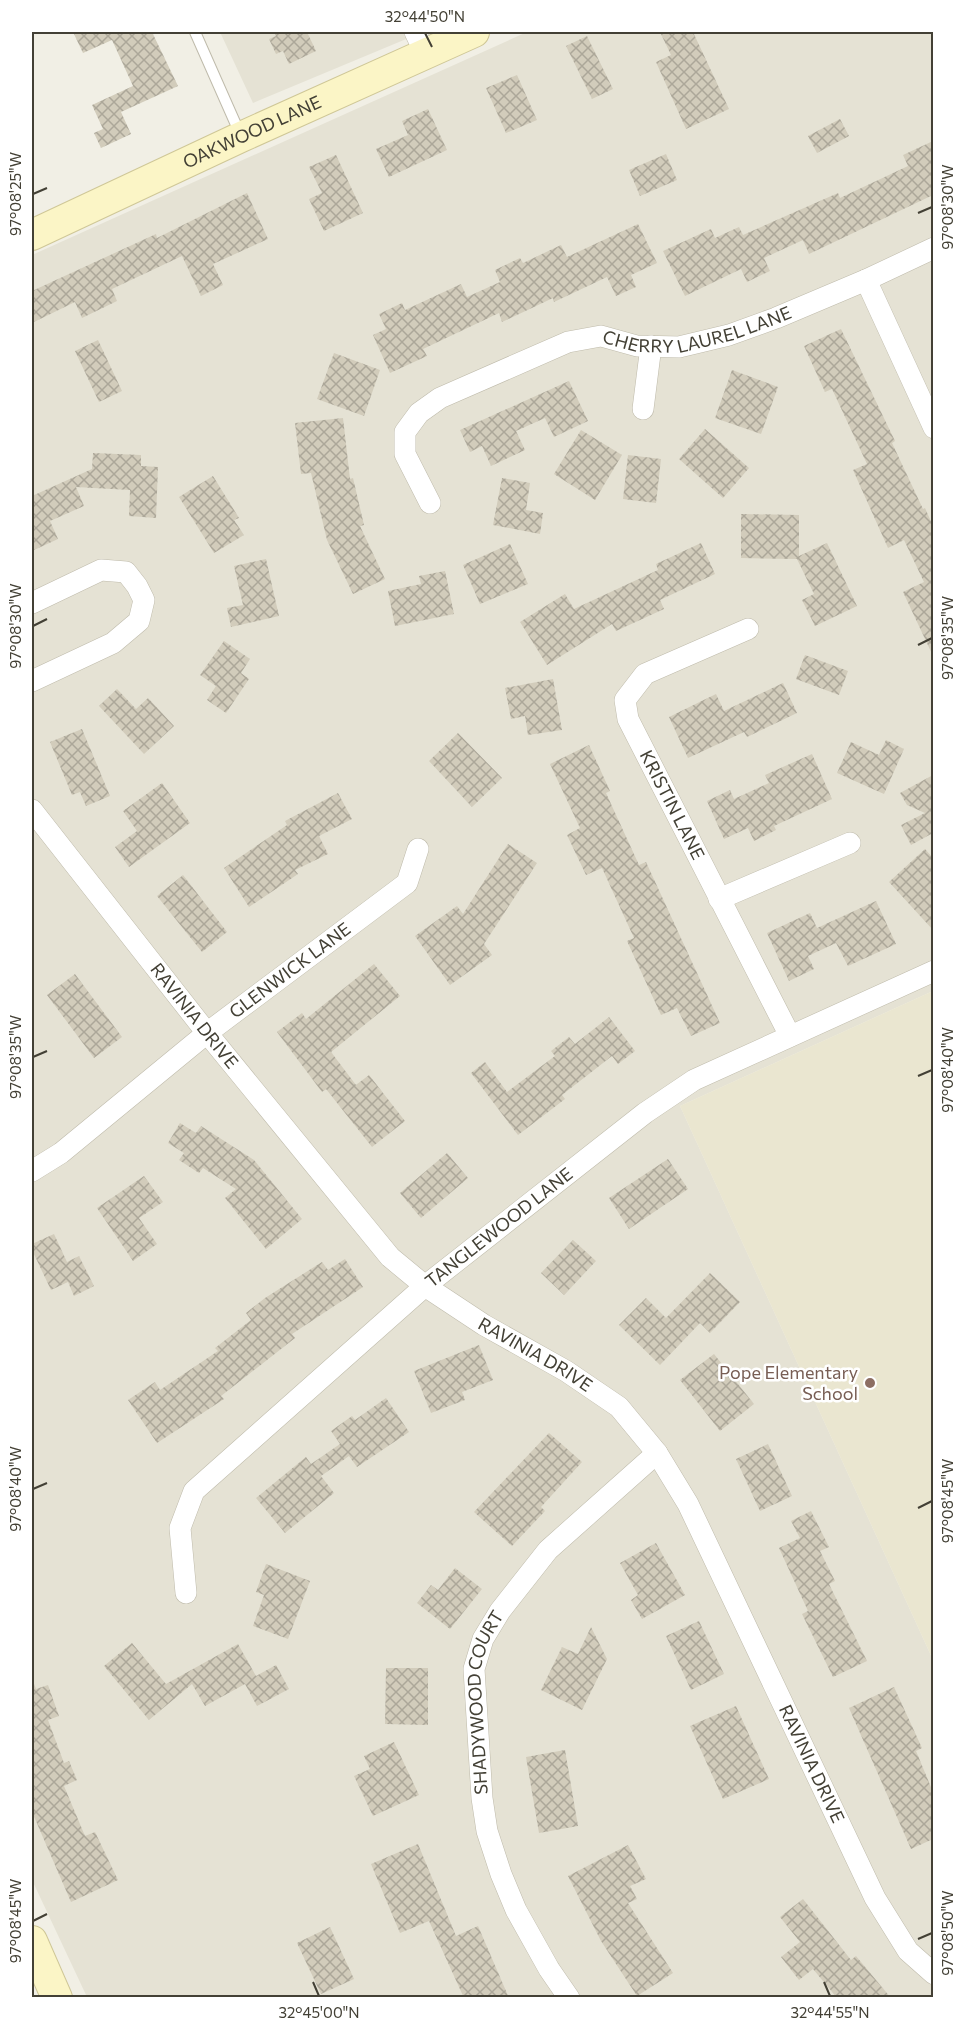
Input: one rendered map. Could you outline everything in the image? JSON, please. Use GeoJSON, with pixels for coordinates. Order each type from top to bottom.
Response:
{"type":"FeatureCollection","features":[{"type":"Feature","properties":{"kind":"street","name":"OAKWOOD LANE"},"geometry":{"type":"LineString","coordinates":[[32,235],[241,137],[420,42],[474,32]]}},
{"type":"Feature","properties":{"kind":"street","name":"CHERRY LAUREL LANE"},"geometry":{"type":"LineString","coordinates":[[430,503],[405,454],[405,432],[419,413],[440,398],[568,342],[601,336],[637,346],[679,347],[729,335],[866,280],[933,248]]}},
{"type":"Feature","properties":{"kind":"street"},"geometry":{"type":"LineString","coordinates":[[866,280],[933,428]]}},
{"type":"Feature","properties":{"kind":"street"},"geometry":{"type":"LineString","coordinates":[[644,409],[651,346]]}},
{"type":"Feature","properties":{"kind":"street"},"geometry":{"type":"LineString","coordinates":[[32,603],[101,570],[126,572],[144,600],[139,621],[113,643],[32,681]]}},
{"type":"Feature","properties":{"kind":"street","name":"KRISTIN LANE"},"geometry":{"type":"LineString","coordinates":[[748,629],[645,674],[625,700],[628,719],[790,1036]]}},
{"type":"Feature","properties":{"kind":"street","name":"RAVINIA DRIVE"},"geometry":{"type":"LineString","coordinates":[[32,810],[207,1033],[390,1257],[425,1286],[484,1325],[566,1371],[619,1407],[657,1453],[688,1504],[875,1898],[908,1951],[933,1974]]}},
{"type":"Feature","properties":{"kind":"street"},"geometry":{"type":"LineString","coordinates":[[719,899],[850,843]]}},
{"type":"Feature","properties":{"kind":"street","name":"GLENWICK LANE"},"geometry":{"type":"LineString","coordinates":[[32,1171],[61,1153],[207,1033],[407,884],[418,849]]}},
{"type":"Feature","properties":{"kind":"street","name":"TANGLEWOOD LANE"},"geometry":{"type":"LineString","coordinates":[[186,1593],[180,1528],[194,1491],[425,1286],[645,1113],[694,1080],[933,971]]}},
{"type":"Feature","properties":{"kind":"street","name":"SHADYWOOD COURT"},"geometry":{"type":"LineString","coordinates":[[569,1998],[549,1969],[516,1910],[487,1831],[482,1798],[474,1670],[483,1639],[500,1611],[548,1550],[657,1453]]}},
{"type":"Feature","properties":{"kind":"street"},"geometry":{"type":"LineString","coordinates":[[32,1941],[57,1998]]}},
{"type":"Feature","properties":{"kind":"lane"},"geometry":{"type":"LineString","coordinates":[[195,32],[241,137]]}},
{"type":"Feature","properties":{"kind":"shaded area"},"geometry":{"type":"Polygon","coordinates":[[[220,32],[423,32],[253,103],[220,32]]]}},
{"type":"Feature","properties":{"kind":"shaded area"},"geometry":{"type":"Polygon","coordinates":[[[527,32],[933,32],[933,991],[680,1106],[933,1660],[933,1997],[87,1997],[32,1880],[32,255],[527,32]]]}},
{"type":"Feature","properties":{"kind":"shaded area","name":"Pope Elementary School"},"geometry":{"type":"Polygon","coordinates":[[[933,991],[933,1660],[680,1106],[933,991]]]}},
{"type":"Feature","properties":{"kind":"building"},"geometry":{"type":"Polygon","coordinates":[[[73,32],[152,32],[178,86],[121,112],[131,134],[101,148],[94,133],[103,129],[92,105],[133,86],[112,40],[83,53],[73,32]]]}},
{"type":"Feature","properties":{"kind":"building"},"geometry":{"type":"Polygon","coordinates":[[[274,32],[307,32],[316,51],[289,64],[283,51],[276,54],[269,39],[276,36],[274,32]]]}},
{"type":"Feature","properties":{"kind":"building"},"geometry":{"type":"Polygon","coordinates":[[[660,32],[693,32],[729,109],[686,129],[656,62],[671,55],[660,32]]]}},
{"type":"Feature","properties":{"kind":"building"},"geometry":{"type":"Polygon","coordinates":[[[587,36],[613,89],[592,99],[566,46],[587,36]]]}},
{"type":"Feature","properties":{"kind":"building"},"geometry":{"type":"Polygon","coordinates":[[[517,75],[537,120],[506,133],[486,88],[517,75]]]}},
{"type":"Feature","properties":{"kind":"building"},"geometry":{"type":"Polygon","coordinates":[[[428,109],[447,150],[389,177],[376,149],[408,135],[402,121],[428,109]]]}},
{"type":"Feature","properties":{"kind":"building"},"geometry":{"type":"Polygon","coordinates":[[[840,119],[849,136],[817,153],[808,136],[840,119]]]}},
{"type":"Feature","properties":{"kind":"building"},"geometry":{"type":"Polygon","coordinates":[[[933,141],[933,195],[809,254],[803,240],[764,258],[770,271],[747,282],[741,269],[685,296],[663,251],[711,229],[715,238],[739,227],[743,235],[838,193],[840,198],[908,166],[903,155],[933,141]]]}},
{"type":"Feature","properties":{"kind":"building"},"geometry":{"type":"Polygon","coordinates":[[[666,154],[677,180],[640,196],[629,170],[666,154]]]}},
{"type":"Feature","properties":{"kind":"building"},"geometry":{"type":"Polygon","coordinates":[[[336,155],[363,213],[324,231],[309,199],[322,193],[309,167],[336,155]]]}},
{"type":"Feature","properties":{"kind":"building"},"geometry":{"type":"Polygon","coordinates":[[[247,193],[268,239],[213,264],[223,285],[201,296],[182,256],[112,289],[117,301],[82,318],[75,302],[32,323],[32,291],[156,234],[157,238],[247,193]]]}},
{"type":"Feature","properties":{"kind":"building"},"geometry":{"type":"Polygon","coordinates":[[[638,224],[657,263],[631,275],[636,287],[616,296],[607,277],[554,302],[553,298],[502,322],[499,313],[423,349],[427,356],[390,373],[373,335],[386,329],[379,314],[402,303],[405,310],[461,284],[467,297],[500,282],[495,270],[520,258],[523,263],[561,245],[567,257],[638,224]]]}},
{"type":"Feature","properties":{"kind":"building"},"geometry":{"type":"Polygon","coordinates":[[[841,329],[895,441],[892,443],[933,526],[933,656],[903,592],[924,582],[904,540],[888,548],[853,470],[867,464],[832,389],[825,392],[804,346],[841,329]]]}},
{"type":"Feature","properties":{"kind":"building"},"geometry":{"type":"Polygon","coordinates":[[[98,340],[122,391],[99,402],[75,351],[98,340]]]}},
{"type":"Feature","properties":{"kind":"building"},"geometry":{"type":"Polygon","coordinates":[[[334,353],[380,370],[364,416],[317,399],[334,353]]]}},
{"type":"Feature","properties":{"kind":"building"},"geometry":{"type":"Polygon","coordinates":[[[732,370],[778,387],[761,434],[715,418],[732,370]]]}},
{"type":"Feature","properties":{"kind":"building"},"geometry":{"type":"Polygon","coordinates":[[[569,381],[588,421],[554,437],[545,418],[516,431],[525,450],[491,466],[482,446],[470,452],[460,430],[569,381]]]}},
{"type":"Feature","properties":{"kind":"building"},"geometry":{"type":"Polygon","coordinates":[[[343,418],[350,479],[353,478],[364,525],[360,526],[385,579],[353,594],[327,540],[311,473],[301,474],[295,423],[343,418]]]}},
{"type":"Feature","properties":{"kind":"building"},"geometry":{"type":"Polygon","coordinates":[[[705,429],[749,468],[723,498],[679,459],[705,429]]]}},
{"type":"Feature","properties":{"kind":"building"},"geometry":{"type":"Polygon","coordinates":[[[581,430],[622,455],[595,500],[554,474],[581,430]]]}},
{"type":"Feature","properties":{"kind":"building"},"geometry":{"type":"Polygon","coordinates":[[[93,453],[141,455],[141,466],[158,467],[156,518],[129,516],[130,490],[76,487],[84,506],[50,521],[58,539],[32,551],[32,496],[92,469],[93,453]]]}},
{"type":"Feature","properties":{"kind":"building"},"geometry":{"type":"Polygon","coordinates":[[[628,455],[661,459],[656,503],[623,499],[628,455]]]}},
{"type":"Feature","properties":{"kind":"building"},"geometry":{"type":"Polygon","coordinates":[[[213,476],[239,518],[234,520],[244,535],[214,553],[179,497],[213,476]]]}},
{"type":"Feature","properties":{"kind":"building"},"geometry":{"type":"Polygon","coordinates":[[[502,478],[530,483],[526,510],[543,513],[540,534],[493,525],[502,478]]]}},
{"type":"Feature","properties":{"kind":"building"},"geometry":{"type":"Polygon","coordinates":[[[741,514],[799,515],[799,556],[827,543],[857,606],[815,626],[802,600],[814,594],[797,559],[741,558],[741,514]]]}},
{"type":"Feature","properties":{"kind":"building"},"geometry":{"type":"Polygon","coordinates":[[[701,543],[715,574],[660,600],[664,609],[616,631],[612,624],[547,665],[520,622],[565,594],[574,609],[658,570],[656,564],[701,543]]]}},
{"type":"Feature","properties":{"kind":"building"},"geometry":{"type":"Polygon","coordinates":[[[510,544],[528,584],[480,604],[463,565],[510,544]]]}},
{"type":"Feature","properties":{"kind":"building"},"geometry":{"type":"Polygon","coordinates":[[[266,559],[279,616],[231,627],[227,608],[243,605],[234,566],[266,559]]]}},
{"type":"Feature","properties":{"kind":"building"},"geometry":{"type":"Polygon","coordinates":[[[445,571],[454,614],[395,626],[388,591],[421,584],[419,576],[445,571]]]}},
{"type":"Feature","properties":{"kind":"building"},"geometry":{"type":"Polygon","coordinates":[[[224,641],[250,659],[241,673],[249,679],[226,713],[207,700],[216,686],[200,675],[224,641]]]}},
{"type":"Feature","properties":{"kind":"building"},"geometry":{"type":"Polygon","coordinates":[[[805,655],[848,671],[839,695],[796,679],[805,655]]]}},
{"type":"Feature","properties":{"kind":"building"},"geometry":{"type":"Polygon","coordinates":[[[553,679],[562,730],[528,735],[525,716],[511,719],[505,688],[553,679]]]}},
{"type":"Feature","properties":{"kind":"building"},"geometry":{"type":"Polygon","coordinates":[[[783,683],[797,713],[747,737],[744,732],[688,758],[669,717],[716,694],[724,711],[783,683]]]}},
{"type":"Feature","properties":{"kind":"building"},"geometry":{"type":"Polygon","coordinates":[[[117,689],[136,709],[148,698],[174,726],[144,754],[99,706],[117,689]]]}},
{"type":"Feature","properties":{"kind":"building"},"geometry":{"type":"Polygon","coordinates":[[[82,729],[110,796],[86,806],[80,792],[72,795],[50,742],[82,729]]]}},
{"type":"Feature","properties":{"kind":"building"},"geometry":{"type":"Polygon","coordinates":[[[458,733],[502,778],[472,807],[429,761],[458,733]]]}},
{"type":"Feature","properties":{"kind":"building"},"geometry":{"type":"Polygon","coordinates":[[[886,740],[904,749],[884,794],[837,773],[851,742],[879,755],[886,740]]]}},
{"type":"Feature","properties":{"kind":"building"},"geometry":{"type":"Polygon","coordinates":[[[589,745],[610,791],[606,793],[639,865],[646,862],[720,1023],[691,1036],[677,1008],[661,1015],[627,941],[634,938],[602,868],[586,875],[567,835],[580,828],[550,764],[589,745]]]}},
{"type":"Feature","properties":{"kind":"building"},"geometry":{"type":"Polygon","coordinates":[[[812,754],[832,799],[774,826],[776,830],[754,841],[748,828],[724,839],[707,801],[730,790],[734,799],[769,783],[765,775],[812,754]]]}},
{"type":"Feature","properties":{"kind":"building"},"geometry":{"type":"Polygon","coordinates":[[[933,775],[933,833],[911,845],[901,825],[925,813],[907,805],[900,793],[933,775]]]}},
{"type":"Feature","properties":{"kind":"building"},"geometry":{"type":"Polygon","coordinates":[[[162,783],[190,823],[129,867],[115,847],[137,831],[123,811],[162,783]]]}},
{"type":"Feature","properties":{"kind":"building"},"geometry":{"type":"Polygon","coordinates":[[[338,793],[352,819],[319,836],[328,854],[295,870],[298,874],[249,907],[224,868],[287,825],[285,821],[338,793]]]}},
{"type":"Feature","properties":{"kind":"building"},"geometry":{"type":"Polygon","coordinates":[[[508,844],[537,863],[484,944],[492,955],[450,985],[415,936],[457,906],[463,914],[508,844]]]}},
{"type":"Feature","properties":{"kind":"building"},"geometry":{"type":"Polygon","coordinates":[[[925,849],[933,858],[933,930],[889,882],[925,849]]]}},
{"type":"Feature","properties":{"kind":"building"},"geometry":{"type":"Polygon","coordinates":[[[183,875],[227,932],[202,952],[157,896],[183,875]]]}},
{"type":"Feature","properties":{"kind":"building"},"geometry":{"type":"Polygon","coordinates":[[[876,901],[896,944],[848,966],[836,943],[808,956],[814,969],[789,981],[767,933],[810,913],[817,928],[876,901]]]}},
{"type":"Feature","properties":{"kind":"building"},"geometry":{"type":"Polygon","coordinates":[[[374,964],[400,996],[331,1052],[356,1085],[369,1075],[405,1121],[372,1147],[326,1089],[322,1092],[277,1032],[302,1013],[306,1019],[374,964]]]}},
{"type":"Feature","properties":{"kind":"building"},"geometry":{"type":"Polygon","coordinates":[[[75,974],[122,1037],[94,1058],[47,995],[75,974]]]}},
{"type":"Feature","properties":{"kind":"building"},"geometry":{"type":"Polygon","coordinates":[[[609,1017],[635,1051],[618,1064],[612,1056],[562,1095],[565,1099],[518,1135],[471,1073],[485,1062],[507,1092],[555,1056],[551,1051],[569,1037],[575,1044],[609,1017]]]}},
{"type":"Feature","properties":{"kind":"building"},"geometry":{"type":"Polygon","coordinates":[[[180,1123],[196,1133],[201,1126],[254,1160],[302,1219],[266,1249],[225,1198],[236,1189],[203,1168],[199,1173],[179,1160],[184,1153],[168,1143],[180,1123]]]}},
{"type":"Feature","properties":{"kind":"building"},"geometry":{"type":"Polygon","coordinates":[[[447,1153],[468,1178],[421,1218],[400,1193],[447,1153]]]}},
{"type":"Feature","properties":{"kind":"building"},"geometry":{"type":"Polygon","coordinates":[[[668,1159],[688,1189],[629,1229],[609,1198],[668,1159]]]}},
{"type":"Feature","properties":{"kind":"building"},"geometry":{"type":"Polygon","coordinates":[[[144,1176],[163,1202],[139,1218],[157,1244],[133,1261],[97,1208],[144,1176]]]}},
{"type":"Feature","properties":{"kind":"building"},"geometry":{"type":"Polygon","coordinates":[[[54,1234],[67,1262],[79,1256],[94,1286],[74,1296],[68,1282],[51,1290],[32,1250],[32,1244],[54,1234]]]}},
{"type":"Feature","properties":{"kind":"building"},"geometry":{"type":"Polygon","coordinates":[[[573,1240],[596,1261],[564,1295],[541,1273],[573,1240]]]}},
{"type":"Feature","properties":{"kind":"building"},"geometry":{"type":"Polygon","coordinates":[[[345,1259],[363,1287],[292,1334],[295,1338],[221,1396],[224,1399],[157,1443],[128,1400],[155,1382],[160,1390],[218,1351],[215,1348],[251,1320],[246,1313],[265,1298],[322,1262],[328,1270],[345,1259]]]}},
{"type":"Feature","properties":{"kind":"building"},"geometry":{"type":"Polygon","coordinates":[[[710,1273],[740,1302],[710,1333],[700,1323],[660,1365],[619,1325],[646,1298],[666,1318],[710,1273]]]}},
{"type":"Feature","properties":{"kind":"building"},"geometry":{"type":"Polygon","coordinates":[[[479,1345],[493,1380],[462,1392],[465,1400],[431,1413],[414,1371],[479,1345]]]}},
{"type":"Feature","properties":{"kind":"building"},"geometry":{"type":"Polygon","coordinates":[[[714,1354],[754,1404],[720,1431],[680,1380],[714,1354]]]}},
{"type":"Feature","properties":{"kind":"building"},"geometry":{"type":"Polygon","coordinates":[[[386,1398],[409,1432],[357,1467],[349,1456],[321,1476],[334,1493],[285,1533],[256,1498],[306,1457],[311,1464],[340,1444],[331,1431],[352,1416],[355,1420],[386,1398]]]}},
{"type":"Feature","properties":{"kind":"building"},"geometry":{"type":"Polygon","coordinates":[[[549,1433],[582,1462],[541,1507],[545,1511],[512,1546],[474,1512],[549,1433]]]}},
{"type":"Feature","properties":{"kind":"building"},"geometry":{"type":"Polygon","coordinates":[[[768,1444],[792,1496],[760,1511],[736,1459],[768,1444]]]}},
{"type":"Feature","properties":{"kind":"building"},"geometry":{"type":"Polygon","coordinates":[[[811,1511],[829,1547],[820,1551],[835,1581],[829,1584],[867,1661],[833,1677],[802,1614],[808,1611],[779,1548],[800,1538],[791,1521],[811,1511]]]}},
{"type":"Feature","properties":{"kind":"building"},"geometry":{"type":"Polygon","coordinates":[[[656,1543],[685,1595],[642,1619],[631,1600],[638,1595],[620,1563],[656,1543]]]}},
{"type":"Feature","properties":{"kind":"building"},"geometry":{"type":"Polygon","coordinates":[[[266,1564],[310,1581],[288,1639],[253,1626],[264,1595],[256,1592],[266,1564]]]}},
{"type":"Feature","properties":{"kind":"building"},"geometry":{"type":"Polygon","coordinates":[[[455,1568],[482,1589],[450,1629],[417,1603],[431,1585],[438,1590],[455,1568]]]}},
{"type":"Feature","properties":{"kind":"building"},"geometry":{"type":"Polygon","coordinates":[[[699,1621],[724,1674],[691,1690],[666,1636],[699,1621]]]}},
{"type":"Feature","properties":{"kind":"building"},"geometry":{"type":"Polygon","coordinates":[[[591,1627],[607,1659],[582,1710],[541,1690],[562,1647],[578,1654],[591,1627]]]}},
{"type":"Feature","properties":{"kind":"building"},"geometry":{"type":"Polygon","coordinates":[[[132,1643],[166,1684],[238,1644],[256,1676],[276,1665],[289,1689],[257,1706],[245,1684],[205,1706],[192,1684],[149,1720],[104,1666],[132,1643]]]}},
{"type":"Feature","properties":{"kind":"building"},"geometry":{"type":"Polygon","coordinates":[[[386,1668],[428,1668],[428,1725],[385,1724],[386,1668]]]}},
{"type":"Feature","properties":{"kind":"building"},"geometry":{"type":"Polygon","coordinates":[[[32,1681],[36,1689],[48,1685],[59,1716],[48,1720],[64,1763],[69,1761],[77,1780],[64,1786],[85,1836],[95,1832],[118,1880],[71,1902],[32,1812],[32,1681]]]}},
{"type":"Feature","properties":{"kind":"building"},"geometry":{"type":"Polygon","coordinates":[[[894,1687],[922,1748],[916,1751],[933,1792],[933,1839],[911,1849],[849,1708],[894,1687]]]}},
{"type":"Feature","properties":{"kind":"building"},"geometry":{"type":"Polygon","coordinates":[[[736,1706],[769,1779],[723,1799],[690,1726],[736,1706]]]}},
{"type":"Feature","properties":{"kind":"building"},"geometry":{"type":"Polygon","coordinates":[[[394,1742],[419,1795],[373,1816],[354,1776],[370,1769],[364,1756],[394,1742]]]}},
{"type":"Feature","properties":{"kind":"building"},"geometry":{"type":"Polygon","coordinates":[[[565,1750],[578,1826],[539,1833],[526,1757],[565,1750]]]}},
{"type":"Feature","properties":{"kind":"building"},"geometry":{"type":"Polygon","coordinates":[[[418,1844],[456,1936],[478,1926],[509,1998],[464,1998],[429,1921],[400,1933],[371,1864],[418,1844]]]}},
{"type":"Feature","properties":{"kind":"building"},"geometry":{"type":"Polygon","coordinates":[[[628,1845],[646,1879],[630,1886],[637,1899],[628,1903],[673,1973],[637,1996],[601,1941],[568,1876],[628,1845]]]}},
{"type":"Feature","properties":{"kind":"building"},"geometry":{"type":"Polygon","coordinates":[[[803,1899],[851,1960],[856,1956],[891,1998],[837,1998],[813,1969],[799,1980],[781,1957],[800,1942],[780,1917],[803,1899]]]}},
{"type":"Feature","properties":{"kind":"building"},"geometry":{"type":"Polygon","coordinates":[[[330,1927],[354,1979],[321,1994],[297,1943],[330,1927]]]}},
{"type":"Feature","properties":{"kind":"place","name":"Pope Elementary School"},"geometry":{"type":"Point","coordinates":[870,1383]}}]}
